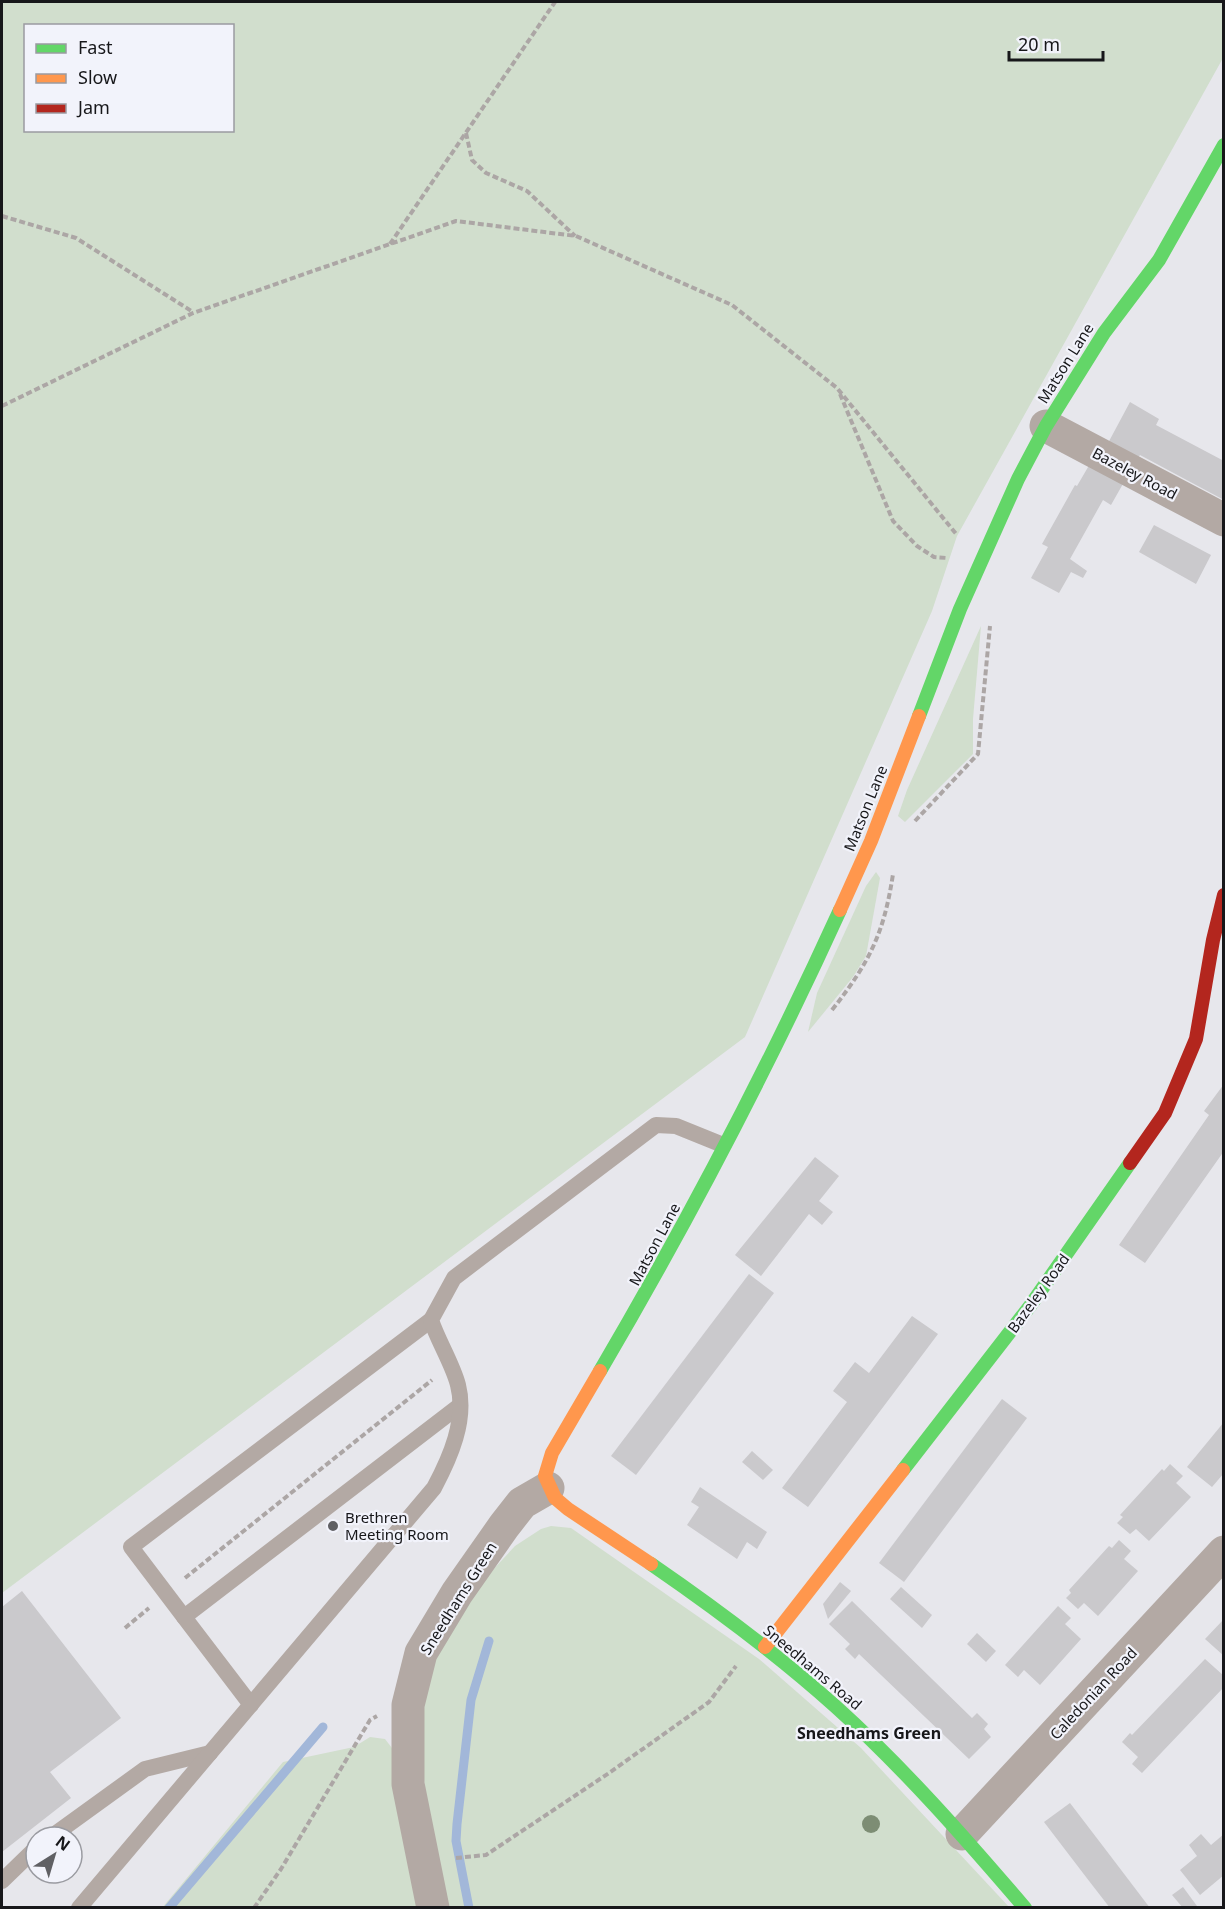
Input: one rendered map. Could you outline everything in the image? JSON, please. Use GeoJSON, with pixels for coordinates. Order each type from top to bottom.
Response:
{"type":"FeatureCollection","features":[{"type":"Feature","properties":{"kind":"street","name":"Matson Lane"},"geometry":{"type":"LineString","coordinates":[[548,1488],[545,1470],[552,1454],[657,1275],[723,1144],[790,1019],[870,841],[975,566],[1018,479],[1046,426],[1104,333],[1159,260],[1224,145]]}},
{"type":"Feature","properties":{"kind":"street","name":"Bazeley Road"},"geometry":{"type":"LineString","coordinates":[[1046,426],[1224,520]]}},
{"type":"Feature","properties":{"kind":"street","name":"Bazeley Road"},"geometry":{"type":"LineString","coordinates":[[765,1647],[1030,1306],[1165,1113],[1196,1039],[1213,940],[1224,895]]}},
{"type":"Feature","properties":{"kind":"street","name":"Sneedhams Road"},"geometry":{"type":"LineString","coordinates":[[548,1488],[568,1509],[765,1647],[862,1731],[962,1834],[1025,1908]]}},
{"type":"Feature","properties":{"kind":"street","name":"Sneedhams Green"},"geometry":{"type":"LineString","coordinates":[[433,1908],[408,1784],[408,1705],[421,1653],[457,1593],[522,1503],[548,1488]]}},
{"type":"Feature","properties":{"kind":"street","name":"Caledonian Road"},"geometry":{"type":"LineString","coordinates":[[962,1834],[1224,1552]]}},
{"type":"Feature","properties":{"kind":"lane"},"geometry":{"type":"LineString","coordinates":[[251,1704],[131,1547],[431,1320],[454,1278],[656,1125],[676,1126],[723,1144]]}},
{"type":"Feature","properties":{"kind":"lane"},"geometry":{"type":"LineString","coordinates":[[79,1908],[434,1488],[449,1460],[459,1425],[459,1406],[458,1385],[431,1320]]}},
{"type":"Feature","properties":{"kind":"lane"},"geometry":{"type":"LineString","coordinates":[[184,1617],[459,1406]]}},
{"type":"Feature","properties":{"kind":"lane"},"geometry":{"type":"LineString","coordinates":[[68,1825],[145,1769],[210,1753]]}},
{"type":"Feature","properties":{"kind":"lane"},"geometry":{"type":"LineString","coordinates":[[2,1881],[24,1860]]}},
{"type":"Feature","properties":{"kind":"path"},"geometry":{"type":"LineString","coordinates":[[390,244],[555,2]]}},
{"type":"Feature","properties":{"kind":"path"},"geometry":{"type":"LineString","coordinates":[[466,132],[472,160],[486,173],[527,191],[576,236]]}},
{"type":"Feature","properties":{"kind":"path"},"geometry":{"type":"LineString","coordinates":[[2,216],[76,238],[194,313]]}},
{"type":"Feature","properties":{"kind":"path"},"geometry":{"type":"LineString","coordinates":[[2,406],[194,313],[456,222],[576,236],[732,305],[837,388],[957,536],[975,566]]}},
{"type":"Feature","properties":{"kind":"path"},"geometry":{"type":"LineString","coordinates":[[837,388],[893,521],[917,546],[934,556],[975,566]]}},
{"type":"Feature","properties":{"kind":"path"},"geometry":{"type":"LineString","coordinates":[[909,828],[978,754],[991,614]]}},
{"type":"Feature","properties":{"kind":"path"},"geometry":{"type":"LineString","coordinates":[[827,1015],[860,974],[875,948],[889,904],[894,871]]}},
{"type":"Feature","properties":{"kind":"path"},"geometry":{"type":"LineString","coordinates":[[125,1628],[449,1367]]}},
{"type":"Feature","properties":{"kind":"path"},"geometry":{"type":"LineString","coordinates":[[425,1869],[457,1857],[482,1856],[495,1851],[709,1702],[748,1651],[765,1647]]}},
{"type":"Feature","properties":{"kind":"path"},"geometry":{"type":"LineString","coordinates":[[254,1908],[281,1869],[370,1720],[387,1708],[408,1705]]}},
{"type":"Feature","properties":{"kind":"green space"},"geometry":{"type":"Polygon","coordinates":[[[2,2],[1224,2],[1223,58],[957,536],[932,611],[745,1037],[2,1593],[2,2]]]}},
{"type":"Feature","properties":{"kind":"green space"},"geometry":{"type":"Polygon","coordinates":[[[981,626],[973,719],[973,754],[905,822],[898,816],[907,790],[981,626]]]}},
{"type":"Feature","properties":{"kind":"green space"},"geometry":{"type":"Polygon","coordinates":[[[876,872],[880,878],[866,956],[853,977],[808,1032],[817,993],[866,886],[876,872]]]}},
{"type":"Feature","properties":{"kind":"green space","name":"Sneedhams Green"},"geometry":{"type":"Polygon","coordinates":[[[551,1526],[571,1528],[759,1659],[861,1748],[1010,1908],[436,1908],[416,1694],[475,1589],[515,1546],[541,1529],[551,1526]]]}},
{"type":"Feature","properties":{"kind":"green space"},"geometry":{"type":"Polygon","coordinates":[[[370,1737],[385,1739],[392,1748],[421,1907],[162,1908],[283,1762],[354,1747],[370,1737]]]}},
{"type":"Feature","properties":{"kind":"building"},"geometry":{"type":"Polygon","coordinates":[[[1130,402],[1159,419],[1156,425],[1224,461],[1224,500],[1140,455],[1136,461],[1107,445],[1130,402]]]}},
{"type":"Feature","properties":{"kind":"building"},"geometry":{"type":"Polygon","coordinates":[[[1091,462],[1124,482],[1111,505],[1103,500],[1070,559],[1087,571],[1083,578],[1071,572],[1059,593],[1031,578],[1048,547],[1042,544],[1075,485],[1077,486],[1091,462]]]}},
{"type":"Feature","properties":{"kind":"building"},"geometry":{"type":"Polygon","coordinates":[[[1154,525],[1211,555],[1196,584],[1139,552],[1154,525]]]}},
{"type":"Feature","properties":{"kind":"building"},"geometry":{"type":"Polygon","coordinates":[[[1224,1084],[1224,1151],[1145,1263],[1119,1245],[1209,1115],[1204,1111],[1224,1084]]]}},
{"type":"Feature","properties":{"kind":"building"},"geometry":{"type":"Polygon","coordinates":[[[815,1157],[839,1176],[819,1201],[833,1212],[822,1225],[809,1214],[761,1276],[735,1255],[815,1157]]]}},
{"type":"Feature","properties":{"kind":"building"},"geometry":{"type":"Polygon","coordinates":[[[749,1274],[774,1293],[636,1475],[611,1456],[749,1274]]]}},
{"type":"Feature","properties":{"kind":"building"},"geometry":{"type":"Polygon","coordinates":[[[912,1316],[938,1334],[808,1507],[782,1488],[847,1402],[833,1391],[855,1362],[869,1373],[912,1316]]]}},
{"type":"Feature","properties":{"kind":"building"},"geometry":{"type":"Polygon","coordinates":[[[1002,1399],[1027,1418],[904,1582],[879,1563],[1002,1399]]]}},
{"type":"Feature","properties":{"kind":"building"},"geometry":{"type":"Polygon","coordinates":[[[1224,1422],[1224,1473],[1212,1487],[1187,1467],[1224,1422]]]}},
{"type":"Feature","properties":{"kind":"building"},"geometry":{"type":"Polygon","coordinates":[[[752,1451],[773,1470],[763,1480],[742,1462],[752,1451]]]}},
{"type":"Feature","properties":{"kind":"building"},"geometry":{"type":"Polygon","coordinates":[[[1170,1464],[1183,1476],[1176,1483],[1191,1497],[1149,1541],[1136,1529],[1130,1534],[1117,1523],[1123,1517],[1120,1515],[1162,1469],[1164,1471],[1170,1464]]]}},
{"type":"Feature","properties":{"kind":"building"},"geometry":{"type":"Polygon","coordinates":[[[700,1487],[767,1532],[757,1549],[747,1542],[737,1559],[687,1525],[699,1507],[691,1502],[700,1487]]]}},
{"type":"Feature","properties":{"kind":"building"},"geometry":{"type":"Polygon","coordinates":[[[1119,1540],[1131,1551],[1124,1559],[1138,1571],[1098,1616],[1084,1603],[1078,1609],[1066,1598],[1071,1593],[1069,1590],[1109,1546],[1112,1548],[1119,1540]]]}},
{"type":"Feature","properties":{"kind":"building"},"geometry":{"type":"Polygon","coordinates":[[[840,1582],[851,1591],[828,1619],[823,1604],[840,1582]]]}},
{"type":"Feature","properties":{"kind":"building"},"geometry":{"type":"Polygon","coordinates":[[[901,1587],[932,1615],[922,1628],[890,1599],[901,1587]]]}},
{"type":"Feature","properties":{"kind":"building"},"geometry":{"type":"Polygon","coordinates":[[[22,1591],[121,1718],[50,1772],[71,1798],[36,1825],[24,1825],[24,1835],[2,1852],[2,1607],[22,1591]]]}},
{"type":"Feature","properties":{"kind":"building"},"geometry":{"type":"Polygon","coordinates":[[[852,1601],[972,1718],[977,1713],[988,1724],[984,1729],[991,1737],[969,1759],[859,1654],[855,1659],[845,1649],[850,1644],[829,1624],[852,1601]]]}},
{"type":"Feature","properties":{"kind":"building"},"geometry":{"type":"Polygon","coordinates":[[[1058,1606],[1071,1618],[1065,1624],[1081,1639],[1040,1685],[1024,1670],[1018,1677],[1005,1665],[1058,1606]]]}},
{"type":"Feature","properties":{"kind":"building"},"geometry":{"type":"Polygon","coordinates":[[[1224,1619],[1224,1656],[1205,1639],[1224,1619]]]}},
{"type":"Feature","properties":{"kind":"building"},"geometry":{"type":"Polygon","coordinates":[[[977,1633],[996,1651],[986,1662],[967,1644],[977,1633]]]}},
{"type":"Feature","properties":{"kind":"building"},"geometry":{"type":"Polygon","coordinates":[[[1205,1659],[1224,1676],[1224,1687],[1142,1773],[1132,1764],[1138,1757],[1122,1742],[1130,1733],[1132,1735],[1205,1659]]]}},
{"type":"Feature","properties":{"kind":"building"},"geometry":{"type":"Polygon","coordinates":[[[1070,1803],[1150,1908],[1110,1908],[1044,1822],[1070,1803]]]}},
{"type":"Feature","properties":{"kind":"building"},"geometry":{"type":"Polygon","coordinates":[[[1201,1834],[1211,1845],[1224,1834],[1224,1875],[1200,1895],[1180,1870],[1197,1856],[1189,1845],[1201,1834]]]}},
{"type":"Feature","properties":{"kind":"building"},"geometry":{"type":"Polygon","coordinates":[[[1183,1887],[1197,1906],[1195,1908],[1183,1908],[1172,1895],[1183,1887]]]}},
{"type":"Feature","properties":{"kind":"waterway"},"geometry":{"type":"LineString","coordinates":[[469,1908],[456,1841],[457,1824],[471,1700],[489,1641]]}},
{"type":"Feature","properties":{"kind":"waterway"},"geometry":{"type":"LineString","coordinates":[[169,1908],[323,1727]]}},
{"type":"Feature","properties":{"kind":"traffic: fast"},"geometry":{"type":"LineString","coordinates":[[919,716],[960,609],[1018,479],[1046,426],[1104,333],[1159,260],[1224,145]]}},
{"type":"Feature","properties":{"kind":"traffic: fast"},"geometry":{"type":"LineString","coordinates":[[600,1371],[726,1144],[840,910]]}},
{"type":"Feature","properties":{"kind":"traffic: fast"},"geometry":{"type":"LineString","coordinates":[[903,1470],[1030,1306],[1130,1163]]}},
{"type":"Feature","properties":{"kind":"traffic: fast"},"geometry":{"type":"LineString","coordinates":[[651,1564],[745,1632],[835,1706],[910,1779],[1025,1908]]}},
{"type":"Feature","properties":{"kind":"traffic: slow"},"geometry":{"type":"LineString","coordinates":[[840,910],[871,841],[919,716]]}},
{"type":"Feature","properties":{"kind":"traffic: slow"},"geometry":{"type":"LineString","coordinates":[[600,1371],[552,1453],[545,1476],[555,1498],[568,1509],[651,1564]]}},
{"type":"Feature","properties":{"kind":"traffic: slow"},"geometry":{"type":"LineString","coordinates":[[765,1647],[903,1470]]}},
{"type":"Feature","properties":{"kind":"traffic: jam"},"geometry":{"type":"LineString","coordinates":[[1130,1163],[1165,1113],[1196,1039],[1213,940],[1224,895]]}},
{"type":"Feature","properties":{"kind":"place","name":"Brethren Meeting Room"},"geometry":{"type":"Point","coordinates":[333,1526]}},
{"type":"Feature","properties":{"kind":"district","name":"Sneedhams Green"},"geometry":{"type":"Point","coordinates":[869,1733]}}]}
